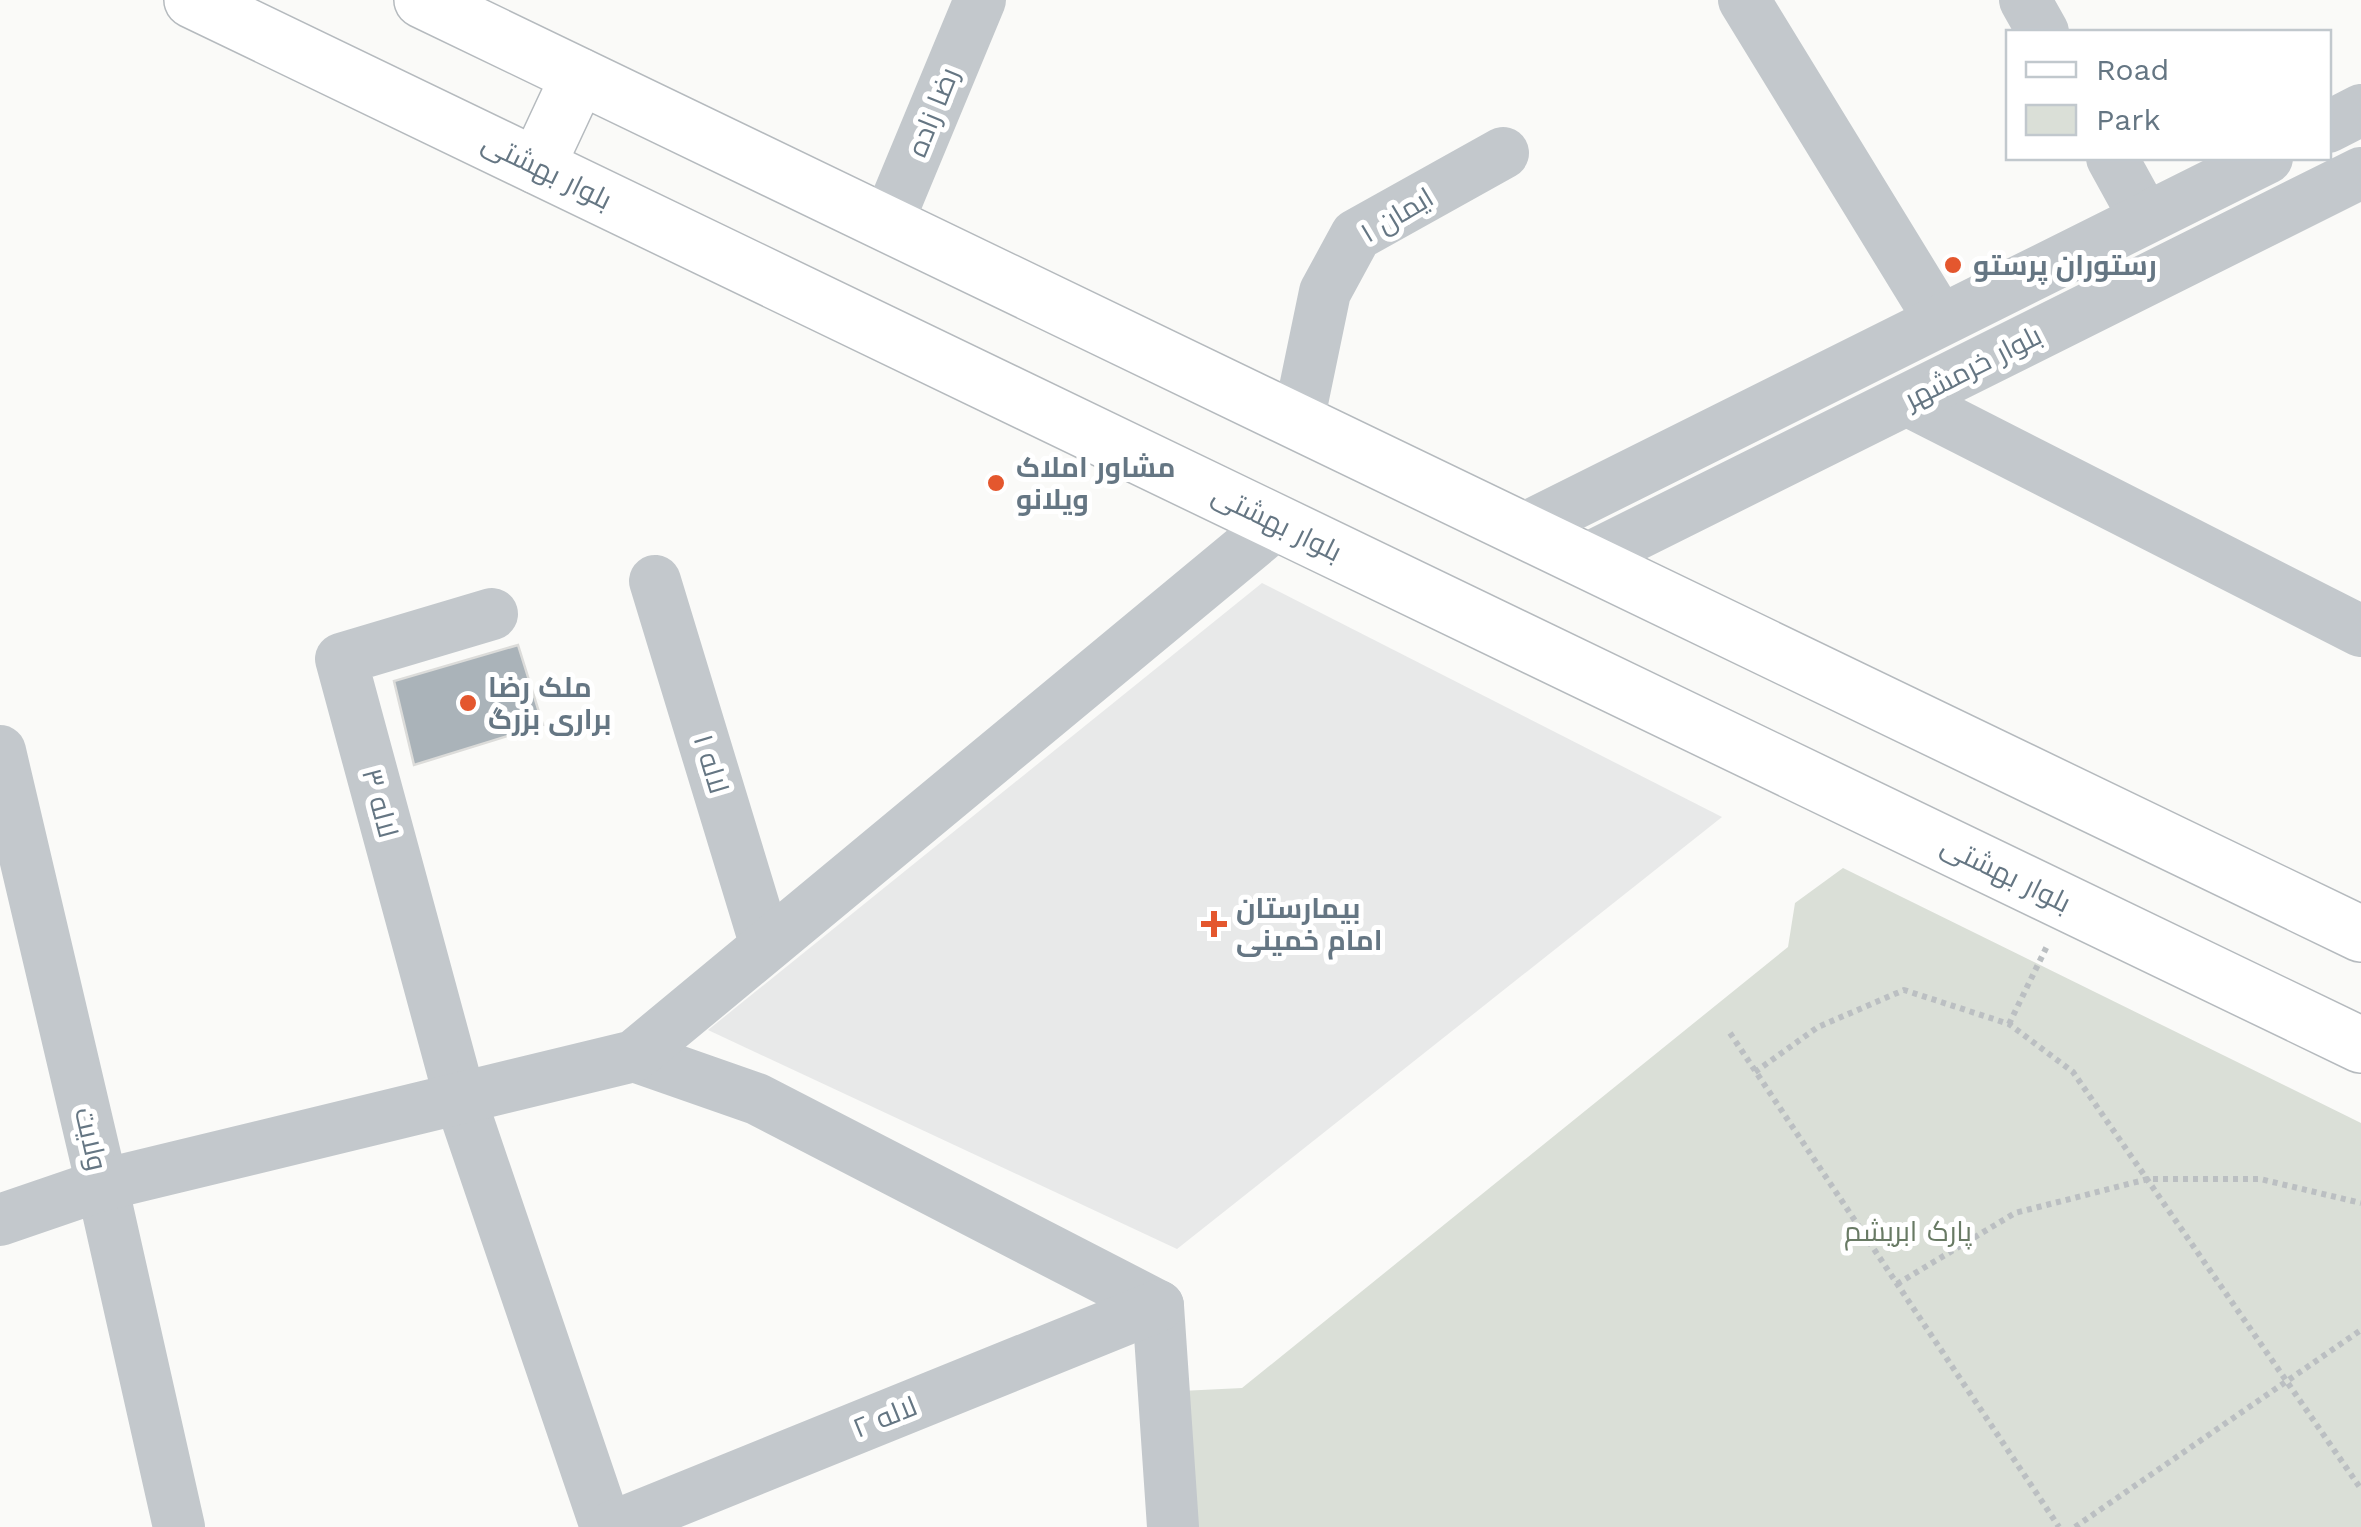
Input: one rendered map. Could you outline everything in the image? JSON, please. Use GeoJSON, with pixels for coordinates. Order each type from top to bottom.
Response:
{"type":"FeatureCollection","features":[{"type":"Feature","properties":{"kind":"main road","name":"بلوار بهشتی"},"geometry":{"type":"LineString","coordinates":[[192,0],[2361,1045]]}},
{"type":"Feature","properties":{"kind":"main road"},"geometry":{"type":"LineString","coordinates":[[422,0],[2361,934]]}},
{"type":"Feature","properties":{"kind":"main road"},"geometry":{"type":"LineString","coordinates":[[537,166],[580,76]]}},
{"type":"Feature","properties":{"kind":"street","name":"رضا زاده"},"geometry":{"type":"LineString","coordinates":[[887,224],[980,0]]}},
{"type":"Feature","properties":{"kind":"street"},"geometry":{"type":"LineString","coordinates":[[1744,0],[1940,320]]}},
{"type":"Feature","properties":{"kind":"street"},"geometry":{"type":"LineString","coordinates":[[2025,0],[2042,30]]}},
{"type":"Feature","properties":{"kind":"street"},"geometry":{"type":"LineString","coordinates":[[2331,125],[2361,110]]}},
{"type":"Feature","properties":{"kind":"street","name":"ایمان ۱"},"geometry":{"type":"LineString","coordinates":[[1298,422],[1325,292],[1356,236],[1503,153]]}},
{"type":"Feature","properties":{"kind":"street"},"geometry":{"type":"LineString","coordinates":[[2113,160],[2145,218]]}},
{"type":"Feature","properties":{"kind":"street","name":"بلوار خرمشهر"},"geometry":{"type":"LineString","coordinates":[[1522,530],[2263,160]]}},
{"type":"Feature","properties":{"kind":"street","name":"بلوار خرمشهر"},"geometry":{"type":"LineString","coordinates":[[1585,560],[2361,173]]}},
{"type":"Feature","properties":{"kind":"street"},"geometry":{"type":"LineString","coordinates":[[1907,400],[2361,631]]}},
{"type":"Feature","properties":{"kind":"street"},"geometry":{"type":"LineString","coordinates":[[0,1220],[102,1185],[634,1056],[1277,523]]}},
{"type":"Feature","properties":{"kind":"street","name":"لاله ۱"},"geometry":{"type":"LineString","coordinates":[[655,581],[766,946]]}},
{"type":"Feature","properties":{"kind":"street","name":"لاله ۳"},"geometry":{"type":"LineString","coordinates":[[460,1098],[341,659],[492,614]]}},
{"type":"Feature","properties":{"kind":"street","name":"ولایت"},"geometry":{"type":"LineString","coordinates":[[0,751],[178,1527]]}},
{"type":"Feature","properties":{"kind":"street"},"geometry":{"type":"LineString","coordinates":[[634,1056],[757,1099],[1158,1306],[1173,1527]]}},
{"type":"Feature","properties":{"kind":"street","name":"لاله ۲"},"geometry":{"type":"LineString","coordinates":[[460,1098],[609,1527],[1158,1306]]}},
{"type":"Feature","properties":{"kind":"path"},"geometry":{"type":"LineString","coordinates":[[2009,1024],[2068,904]]}},
{"type":"Feature","properties":{"kind":"path"},"geometry":{"type":"LineString","coordinates":[[1755,1072],[1818,1027],[1904,990],[2009,1024],[2073,1072],[2361,1489]]}},
{"type":"Feature","properties":{"kind":"path"},"geometry":{"type":"LineString","coordinates":[[1730,1033],[2059,1527]]}},
{"type":"Feature","properties":{"kind":"path"},"geometry":{"type":"LineString","coordinates":[[1897,1284],[2015,1214],[2148,1179],[2260,1179],[2361,1203]]}},
{"type":"Feature","properties":{"kind":"path"},"geometry":{"type":"LineString","coordinates":[[2075,1527],[2361,1330]]}},
{"type":"Feature","properties":{"kind":"shaded area","name":"بیمارستان امام خمینی"},"geometry":{"type":"Polygon","coordinates":[[[1262,583],[1722,817],[1177,1249],[708,1030],[1262,583]]]}},
{"type":"Feature","properties":{"kind":"green space","name":"پارک ابریشم"},"geometry":{"type":"Polygon","coordinates":[[[1843,868],[2361,1123],[2361,1527],[1196,1527],[1181,1391],[1242,1388],[1788,947],[1795,903],[1843,868]]]}},
{"type":"Feature","properties":{"kind":"building","name":"ملک رضا براری بزرگ"},"geometry":{"type":"Polygon","coordinates":[[[518,645],[543,725],[414,765],[394,681],[518,645]]]}},
{"type":"Feature","properties":{"kind":"place","name":"رستوران پرستو"},"geometry":{"type":"Point","coordinates":[1953,265]}},
{"type":"Feature","properties":{"kind":"place","name":"مشاور املاک ویلانو"},"geometry":{"type":"Point","coordinates":[996,483]}},
{"type":"Feature","properties":{"kind":"place","name":"ملک رضا براری بزرگ"},"geometry":{"type":"Point","coordinates":[468,703]}},
{"type":"Feature","properties":{"kind":"place","name":"بیمارستان امام خمینی"},"geometry":{"type":"Point","coordinates":[1214,924]}}]}
